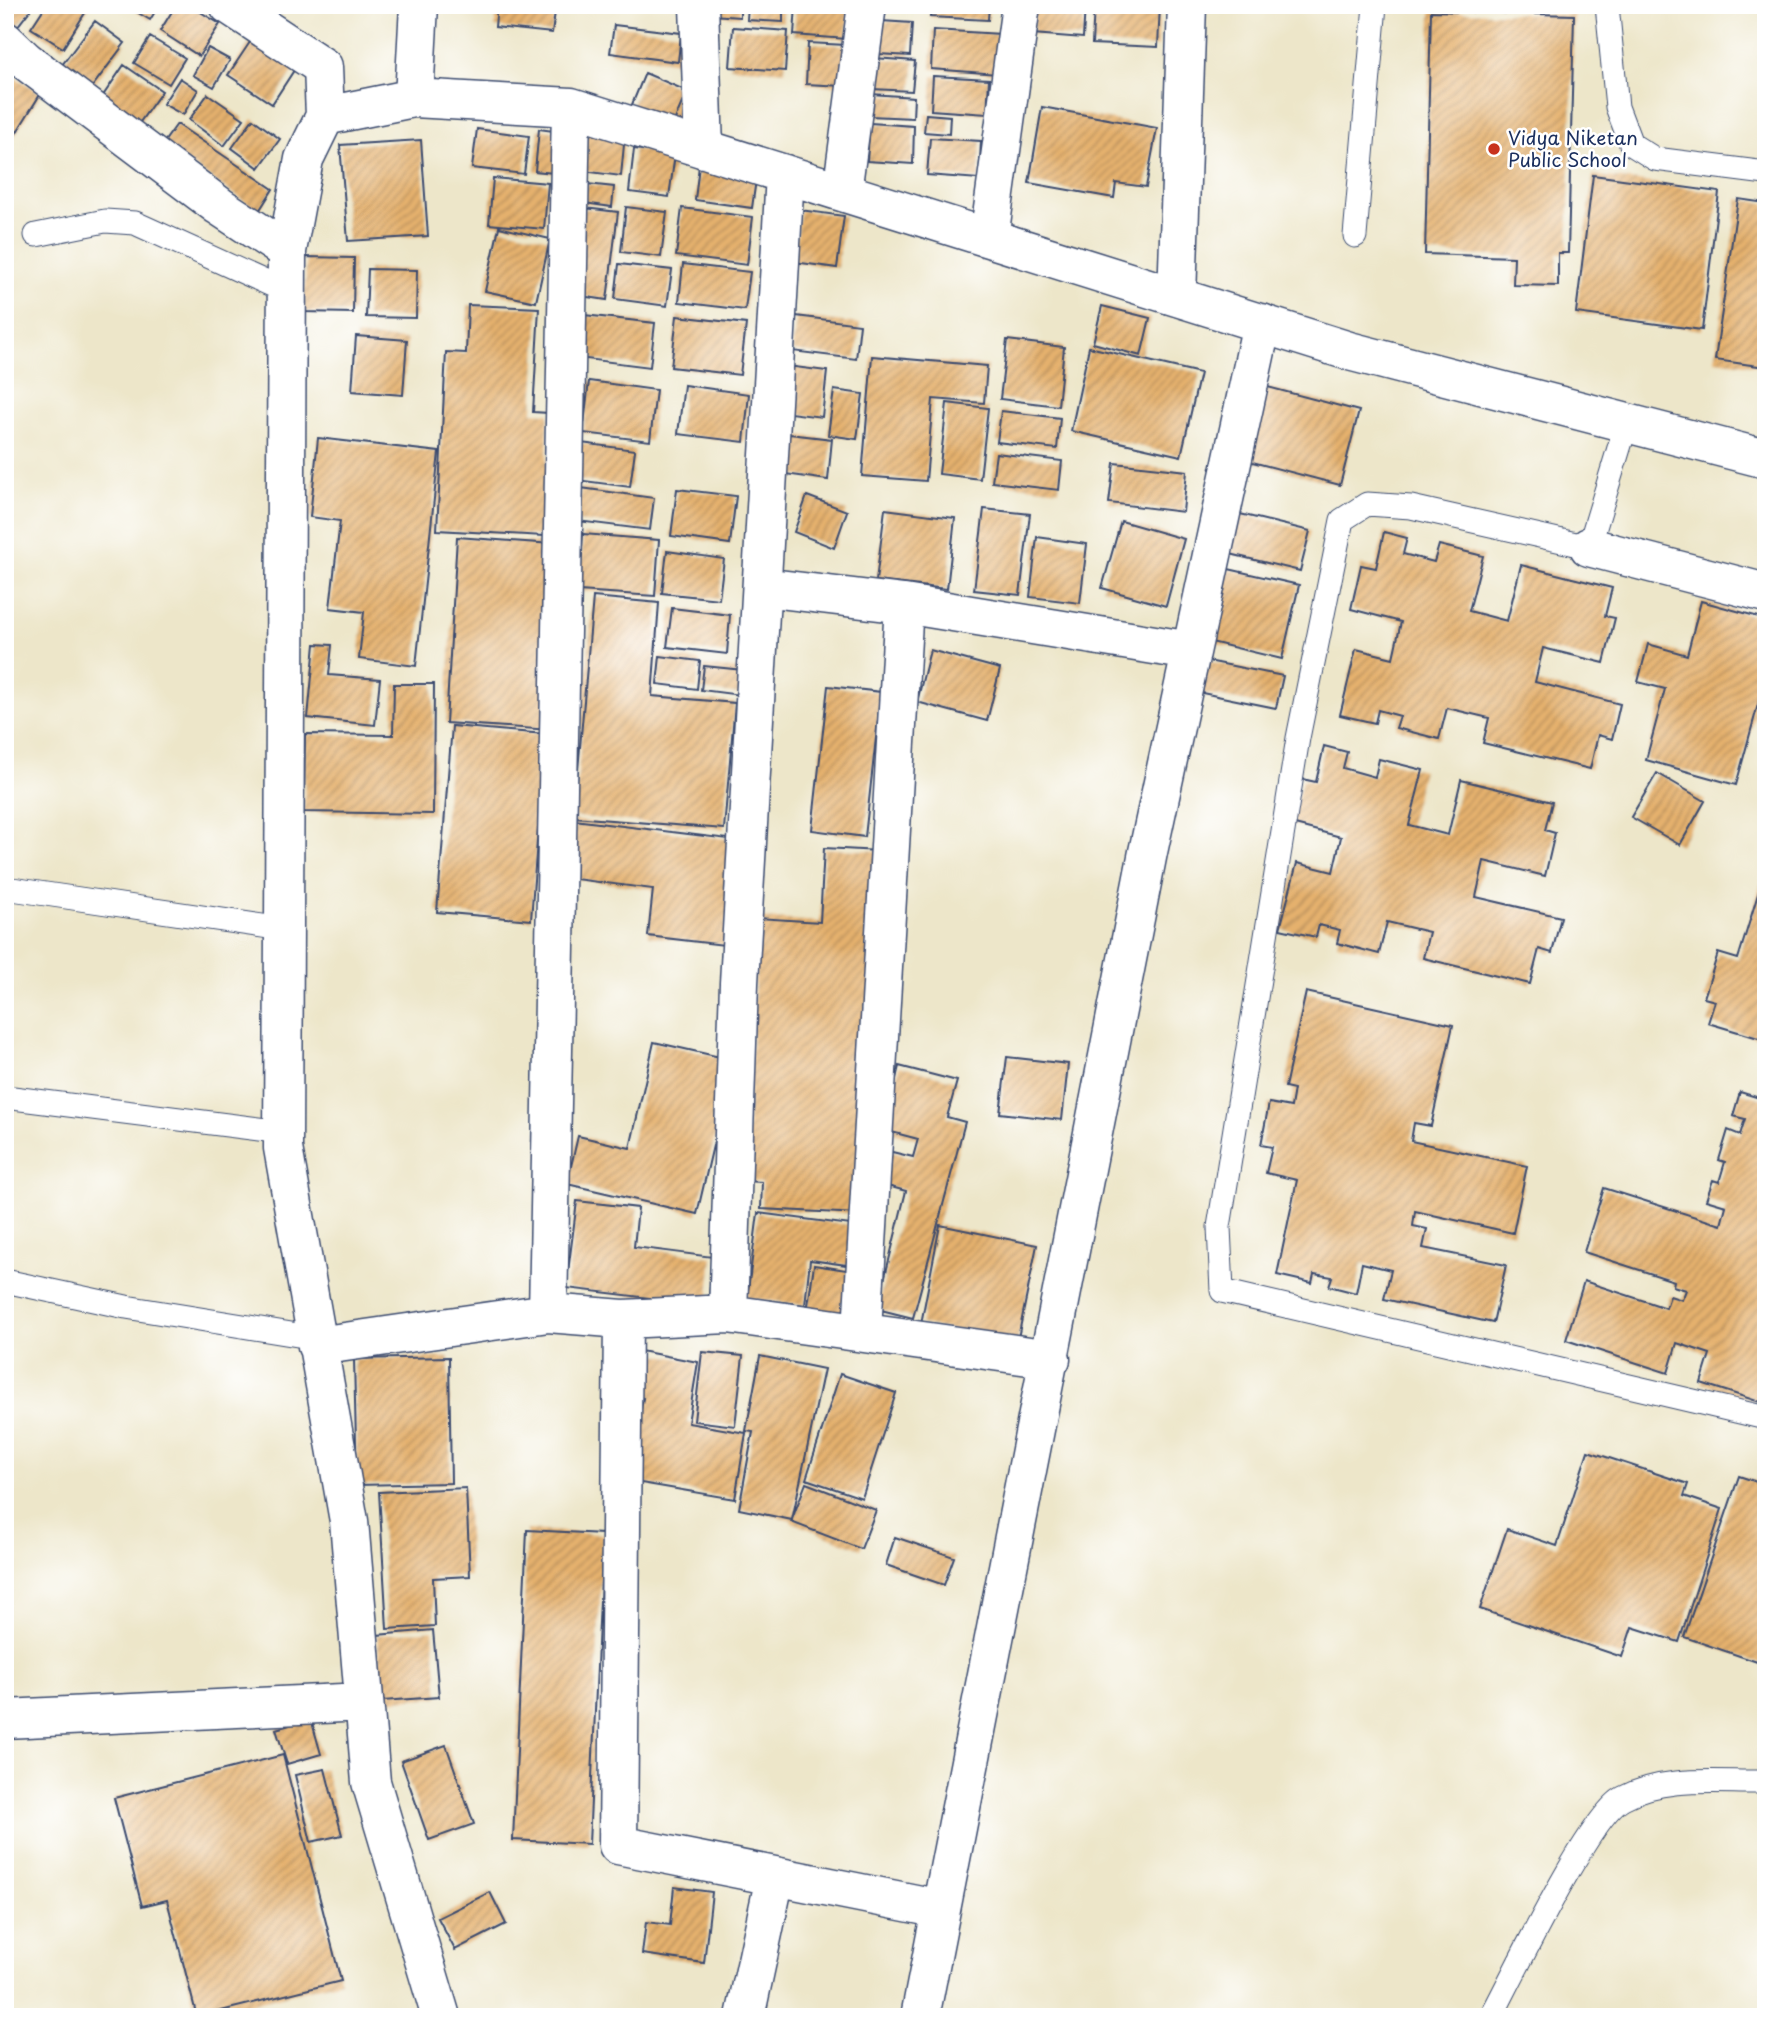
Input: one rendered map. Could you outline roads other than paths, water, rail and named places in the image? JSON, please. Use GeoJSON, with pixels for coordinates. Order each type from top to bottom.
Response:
{"type":"FeatureCollection","features":[{"type":"Feature","properties":{"kind":"street"},"geometry":{"type":"LineString","coordinates":[[414,98],[419,5]]}},
{"type":"Feature","properties":{"kind":"street"},"geometry":{"type":"LineString","coordinates":[[699,5],[704,149]]}},
{"type":"Feature","properties":{"kind":"street"},"geometry":{"type":"LineString","coordinates":[[842,191],[867,5]]}},
{"type":"Feature","properties":{"kind":"street"},"geometry":{"type":"LineString","coordinates":[[989,238],[1021,5]]}},
{"type":"Feature","properties":{"kind":"street"},"geometry":{"type":"LineString","coordinates":[[1177,297],[1187,5]]}},
{"type":"Feature","properties":{"kind":"street"},"geometry":{"type":"LineString","coordinates":[[237,7],[323,66],[325,116],[304,159],[287,251],[285,291],[283,1148],[349,1521],[371,1782],[441,2017]]}},
{"type":"Feature","properties":{"kind":"street"},"geometry":{"type":"LineString","coordinates":[[5,41],[37,69],[219,206],[287,251]]}},
{"type":"Feature","properties":{"kind":"street"},"geometry":{"type":"LineString","coordinates":[[325,116],[414,98],[571,107],[1349,351],[1626,425],[1766,459]]}},
{"type":"Feature","properties":{"kind":"street"},"geometry":{"type":"LineString","coordinates":[[548,1313],[571,107]]}},
{"type":"Feature","properties":{"kind":"street"},"geometry":{"type":"LineString","coordinates":[[729,1314],[739,983],[785,174]]}},
{"type":"Feature","properties":{"kind":"street"},"geometry":{"type":"LineString","coordinates":[[920,2017],[1051,1359],[1147,852],[1262,323]]}},
{"type":"Feature","properties":{"kind":"street"},"geometry":{"type":"LineString","coordinates":[[1589,547],[1766,593]]}},
{"type":"Feature","properties":{"kind":"street"},"geometry":{"type":"LineString","coordinates":[[762,587],[904,604],[1191,651]]}},
{"type":"Feature","properties":{"kind":"street"},"geometry":{"type":"LineString","coordinates":[[862,1331],[904,604]]}},
{"type":"Feature","properties":{"kind":"street"},"geometry":{"type":"LineString","coordinates":[[316,1342],[548,1313],[623,1319],[729,1314],[1051,1359]]}},
{"type":"Feature","properties":{"kind":"street"},"geometry":{"type":"LineString","coordinates":[[623,1319],[618,1845],[941,1909]]}},
{"type":"Feature","properties":{"kind":"street"},"geometry":{"type":"LineString","coordinates":[[5,1719],[364,1702]]}},
{"type":"Feature","properties":{"kind":"street"},"geometry":{"type":"LineString","coordinates":[[745,2017],[775,1877]]}},
{"type":"Feature","properties":{"kind":"lane"},"geometry":{"type":"LineString","coordinates":[[1355,236],[1375,5]]}},
{"type":"Feature","properties":{"kind":"lane"},"geometry":{"type":"LineString","coordinates":[[1607,5],[1617,107],[1631,144],[1655,159],[1766,173]]}},
{"type":"Feature","properties":{"kind":"lane"},"geometry":{"type":"LineString","coordinates":[[36,234],[105,221],[135,223],[285,291]]}},
{"type":"Feature","properties":{"kind":"lane"},"geometry":{"type":"LineString","coordinates":[[1626,425],[1589,547],[1410,507],[1367,503],[1342,520],[1298,738],[1219,1227],[1222,1291],[1766,1418]]}},
{"type":"Feature","properties":{"kind":"lane"},"geometry":{"type":"LineString","coordinates":[[5,888],[283,929]]}},
{"type":"Feature","properties":{"kind":"lane"},"geometry":{"type":"LineString","coordinates":[[5,1097],[283,1132]]}},
{"type":"Feature","properties":{"kind":"lane"},"geometry":{"type":"LineString","coordinates":[[5,1281],[126,1307],[316,1342]]}},
{"type":"Feature","properties":{"kind":"lane"},"geometry":{"type":"LineString","coordinates":[[1491,2017],[1595,1825],[1622,1798],[1663,1784],[1766,1782]]}},
{"type":"Feature","properties":{"kind":"place","name":"Vidya Niketan Public School"},"geometry":{"type":"Point","coordinates":[1494,149]}}]}
